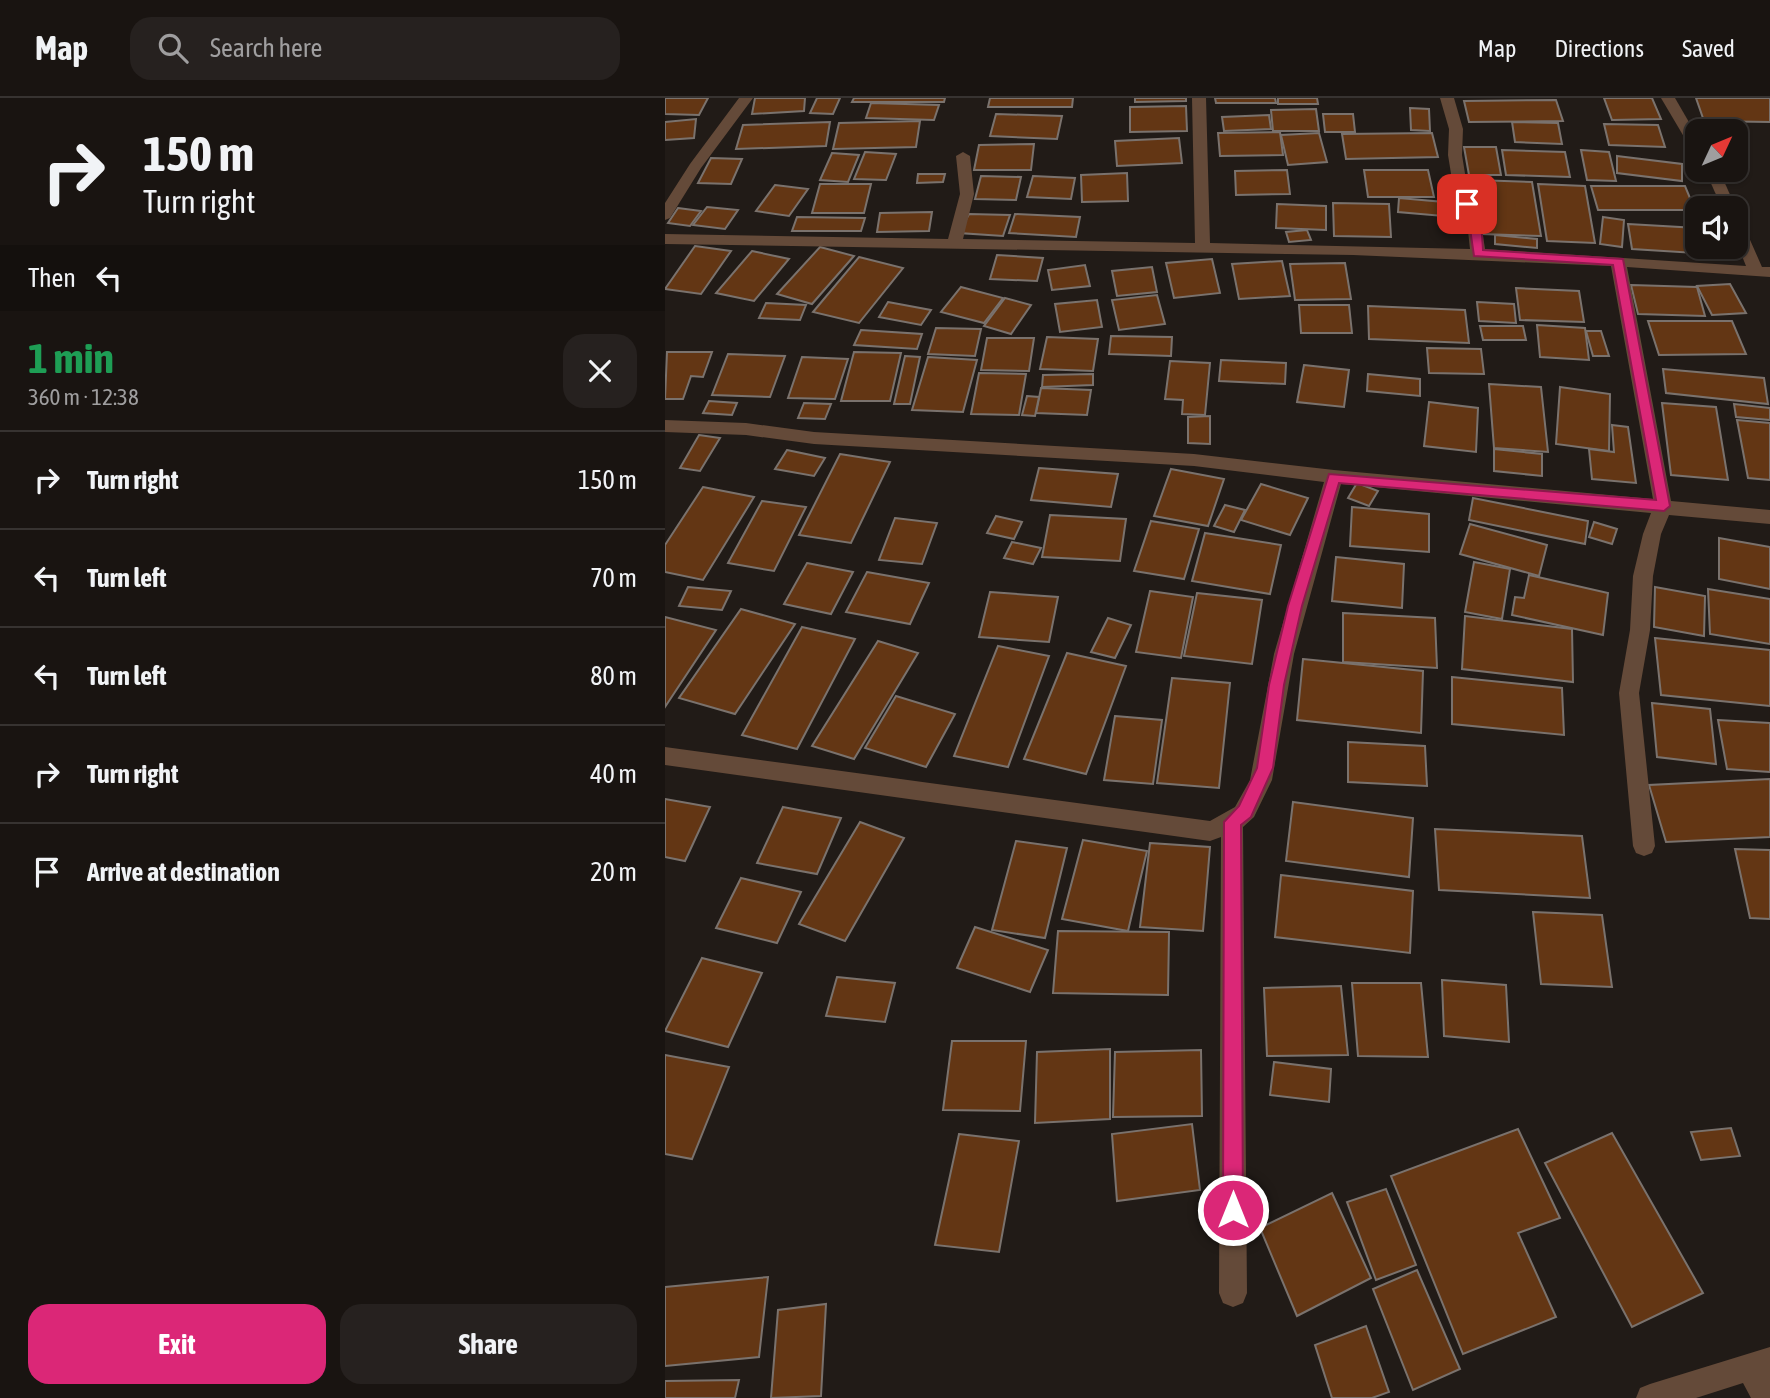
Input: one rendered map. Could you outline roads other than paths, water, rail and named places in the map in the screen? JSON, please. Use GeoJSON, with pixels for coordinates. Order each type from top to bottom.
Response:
{"type":"FeatureCollection","features":[{"type":"Feature","properties":{"kind":"street"},"geometry":{"type":"LineString","coordinates":[[665,215],[695,167],[746,98]]}},
{"type":"Feature","properties":{"kind":"street"},"geometry":{"type":"LineString","coordinates":[[1199,98],[1203,247]]}},
{"type":"Feature","properties":{"kind":"street"},"geometry":{"type":"LineString","coordinates":[[1447,98],[1456,129],[1455,155],[1460,186],[1474,222],[1478,254]]}},
{"type":"Feature","properties":{"kind":"street"},"geometry":{"type":"LineString","coordinates":[[1668,98],[1685,127]]}},
{"type":"Feature","properties":{"kind":"street"},"geometry":{"type":"LineString","coordinates":[[954,243],[967,194],[963,156]]}},
{"type":"Feature","properties":{"kind":"street"},"geometry":{"type":"LineString","coordinates":[[665,239],[1478,254],[1763,272]]}},
{"type":"Feature","properties":{"kind":"street"},"geometry":{"type":"LineString","coordinates":[[1748,245],[1763,272]]}},
{"type":"Feature","properties":{"kind":"street"},"geometry":{"type":"LineString","coordinates":[[1618,262],[1664,506],[1652,534],[1643,576],[1640,630],[1629,693],[1644,846]]}},
{"type":"Feature","properties":{"kind":"street"},"geometry":{"type":"LineString","coordinates":[[665,426],[746,429],[814,438],[997,449],[1070,450],[1194,460],[1334,477],[1770,517]]}},
{"type":"Feature","properties":{"kind":"street"},"geometry":{"type":"LineString","coordinates":[[665,755],[1210,831],[1233,822],[1245,812],[1265,768],[1277,685],[1292,619],[1334,477]]}},
{"type":"Feature","properties":{"kind":"street"},"geometry":{"type":"LineString","coordinates":[[1233,822],[1233,1293]]}},
{"type":"Feature","properties":{"kind":"street"},"geometry":{"type":"LineString","coordinates":[[1650,1398],[1760,1364],[1767,1398]]}}]}
